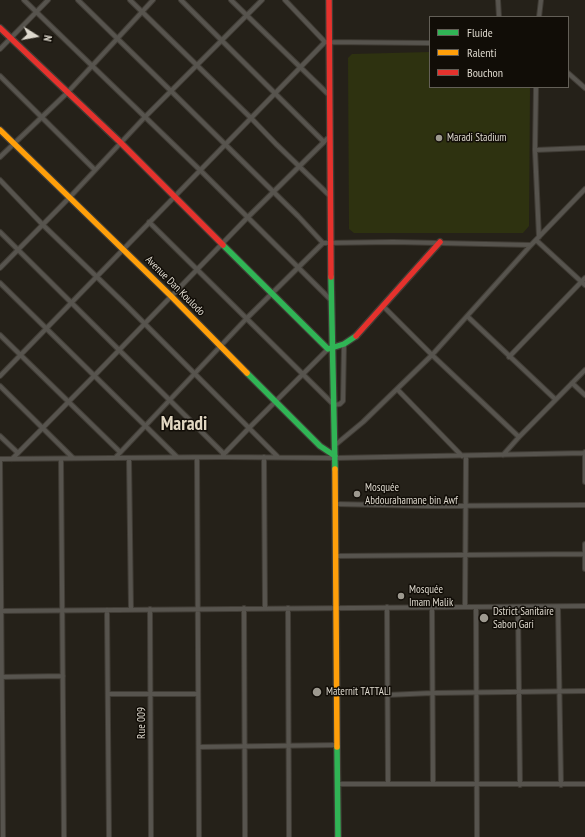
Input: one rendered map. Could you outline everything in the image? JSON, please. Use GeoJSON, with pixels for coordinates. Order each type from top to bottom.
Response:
{"type":"FeatureCollection","features":[{"type":"Feature","properties":{"kind":"street"},"geometry":{"type":"LineString","coordinates":[[24,0],[91,67],[201,171],[297,268],[331,300]]}},
{"type":"Feature","properties":{"kind":"street"},"geometry":{"type":"LineString","coordinates":[[0,49],[48,0]]}},
{"type":"Feature","properties":{"kind":"street"},"geometry":{"type":"LineString","coordinates":[[78,0],[273,192],[322,243]]}},
{"type":"Feature","properties":{"kind":"street"},"geometry":{"type":"LineString","coordinates":[[130,0],[330,196]]}},
{"type":"Feature","properties":{"kind":"street"},"geometry":{"type":"LineString","coordinates":[[0,157],[67,93],[153,0]]}},
{"type":"Feature","properties":{"kind":"street"},"geometry":{"type":"LineString","coordinates":[[181,0],[324,142]]}},
{"type":"Feature","properties":{"kind":"street"},"geometry":{"type":"LineString","coordinates":[[231,0],[329,95]]}},
{"type":"Feature","properties":{"kind":"street"},"geometry":{"type":"LineString","coordinates":[[0,268],[70,197],[120,142],[262,0]]}},
{"type":"Feature","properties":{"kind":"street"},"geometry":{"type":"LineString","coordinates":[[285,0],[327,43]]}},
{"type":"Feature","properties":{"kind":"street"},"geometry":{"type":"LineString","coordinates":[[329,0],[327,43],[329,95],[331,348],[335,457],[336,745],[338,837]]}},
{"type":"Feature","properties":{"kind":"street"},"geometry":{"type":"LineString","coordinates":[[498,0],[499,16]]}},
{"type":"Feature","properties":{"kind":"street"},"geometry":{"type":"LineString","coordinates":[[539,16],[541,0]]}},
{"type":"Feature","properties":{"kind":"street"},"geometry":{"type":"LineString","coordinates":[[0,28],[120,142],[272,294],[331,348]]}},
{"type":"Feature","properties":{"kind":"street"},"geometry":{"type":"LineString","coordinates":[[0,376],[300,68],[327,43],[429,43]]}},
{"type":"Feature","properties":{"kind":"street"},"geometry":{"type":"LineString","coordinates":[[569,74],[585,88]]}},
{"type":"Feature","properties":{"kind":"street"},"geometry":{"type":"LineString","coordinates":[[0,76],[95,170]]}},
{"type":"Feature","properties":{"kind":"street"},"geometry":{"type":"LineString","coordinates":[[536,88],[535,150],[538,239],[585,285]]}},
{"type":"Feature","properties":{"kind":"street","name":"Avenue Dan Koulodo"},"geometry":{"type":"LineString","coordinates":[[0,130],[172,296],[320,446],[335,457]]}},
{"type":"Feature","properties":{"kind":"street"},"geometry":{"type":"LineString","coordinates":[[12,459],[221,244],[329,137]]}},
{"type":"Feature","properties":{"kind":"street"},"geometry":{"type":"LineString","coordinates":[[535,150],[585,148]]}},
{"type":"Feature","properties":{"kind":"street"},"geometry":{"type":"LineString","coordinates":[[0,180],[43,225],[195,373],[278,457]]}},
{"type":"Feature","properties":{"kind":"street"},"geometry":{"type":"LineString","coordinates":[[334,446],[363,422],[432,355],[531,245],[585,189]]}},
{"type":"Feature","properties":{"kind":"street"},"geometry":{"type":"LineString","coordinates":[[149,222],[334,405]]}},
{"type":"Feature","properties":{"kind":"street"},"geometry":{"type":"LineString","coordinates":[[0,232],[170,400],[223,456]]}},
{"type":"Feature","properties":{"kind":"street"},"geometry":{"type":"LineString","coordinates":[[115,458],[247,318],[322,243],[440,242],[531,245]]}},
{"type":"Feature","properties":{"kind":"street"},"geometry":{"type":"LineString","coordinates":[[223,456],[302,375],[331,348],[344,344],[357,336],[440,242]]}},
{"type":"Feature","properties":{"kind":"street"},"geometry":{"type":"LineString","coordinates":[[509,357],[585,278]]}},
{"type":"Feature","properties":{"kind":"street"},"geometry":{"type":"LineString","coordinates":[[0,283],[177,458]]}},
{"type":"Feature","properties":{"kind":"street"},"geometry":{"type":"LineString","coordinates":[[383,306],[432,355],[519,437]]}},
{"type":"Feature","properties":{"kind":"street"},"geometry":{"type":"LineString","coordinates":[[467,316],[555,399]]}},
{"type":"Feature","properties":{"kind":"street"},"geometry":{"type":"LineString","coordinates":[[0,335],[120,452]]}},
{"type":"Feature","properties":{"kind":"street"},"geometry":{"type":"LineString","coordinates":[[334,405],[340,404],[344,400],[344,344]]}},
{"type":"Feature","properties":{"kind":"street"},"geometry":{"type":"LineString","coordinates":[[503,455],[555,399],[585,370]]}},
{"type":"Feature","properties":{"kind":"street"},"geometry":{"type":"LineString","coordinates":[[572,383],[585,396]]}},
{"type":"Feature","properties":{"kind":"street"},"geometry":{"type":"LineString","coordinates":[[0,386],[73,458]]}},
{"type":"Feature","properties":{"kind":"street"},"geometry":{"type":"LineString","coordinates":[[397,389],[464,456],[466,506],[465,607]]}},
{"type":"Feature","properties":{"kind":"street"},"geometry":{"type":"LineString","coordinates":[[0,436],[18,453]]}},
{"type":"Feature","properties":{"kind":"street"},"geometry":{"type":"LineString","coordinates":[[3,837],[0,459],[197,458],[223,456],[464,456],[585,453],[585,482]]}},
{"type":"Feature","properties":{"kind":"street"},"geometry":{"type":"LineString","coordinates":[[264,457],[265,608]]}},
{"type":"Feature","properties":{"kind":"street"},"geometry":{"type":"LineString","coordinates":[[129,458],[131,610]]}},
{"type":"Feature","properties":{"kind":"street"},"geometry":{"type":"LineString","coordinates":[[197,458],[197,694],[199,747],[199,837]]}},
{"type":"Feature","properties":{"kind":"street"},"geometry":{"type":"LineString","coordinates":[[62,459],[64,837]]}},
{"type":"Feature","properties":{"kind":"street"},"geometry":{"type":"LineString","coordinates":[[335,504],[466,506],[585,505]]}},
{"type":"Feature","properties":{"kind":"street"},"geometry":{"type":"LineString","coordinates":[[585,544],[585,569]]}},
{"type":"Feature","properties":{"kind":"street"},"geometry":{"type":"LineString","coordinates":[[336,556],[585,554]]}},
{"type":"Feature","properties":{"kind":"street"},"geometry":{"type":"LineString","coordinates":[[558,606],[561,785]]}},
{"type":"Feature","properties":{"kind":"street"},"geometry":{"type":"LineString","coordinates":[[1,611],[150,610],[197,608],[432,608],[585,606]]}},
{"type":"Feature","properties":{"kind":"street"},"geometry":{"type":"LineString","coordinates":[[476,607],[475,693],[477,837]]}},
{"type":"Feature","properties":{"kind":"street"},"geometry":{"type":"LineString","coordinates":[[518,607],[520,785]]}},
{"type":"Feature","properties":{"kind":"street"},"geometry":{"type":"LineString","coordinates":[[244,608],[245,837]]}},
{"type":"Feature","properties":{"kind":"street"},"geometry":{"type":"LineString","coordinates":[[288,608],[290,746],[289,837]]}},
{"type":"Feature","properties":{"kind":"street"},"geometry":{"type":"LineString","coordinates":[[387,608],[388,784]]}},
{"type":"Feature","properties":{"kind":"street"},"geometry":{"type":"LineString","coordinates":[[432,608],[433,784]]}},
{"type":"Feature","properties":{"kind":"street"},"geometry":{"type":"LineString","coordinates":[[107,610],[109,837]]}},
{"type":"Feature","properties":{"kind":"street","name":"Rue 009"},"geometry":{"type":"LineString","coordinates":[[150,610],[151,837]]}},
{"type":"Feature","properties":{"kind":"street"},"geometry":{"type":"LineString","coordinates":[[1,677],[63,676]]}},
{"type":"Feature","properties":{"kind":"street"},"geometry":{"type":"LineString","coordinates":[[387,695],[585,691]]}},
{"type":"Feature","properties":{"kind":"street"},"geometry":{"type":"LineString","coordinates":[[108,694],[197,694]]}},
{"type":"Feature","properties":{"kind":"street"},"geometry":{"type":"LineString","coordinates":[[199,747],[336,745]]}},
{"type":"Feature","properties":{"kind":"street"},"geometry":{"type":"LineString","coordinates":[[337,784],[585,784]]}},
{"type":"Feature","properties":{"kind":"green space","name":"Maradi Stadium"},"geometry":{"type":"Polygon","coordinates":[[[429,52],[429,88],[530,88],[529,226],[523,233],[354,233],[349,229],[348,58],[352,54],[429,52]]]}},
{"type":"Feature","properties":{"kind":"traffic: fast"},"geometry":{"type":"LineString","coordinates":[[223,245],[328,349],[344,344],[356,336]]}},
{"type":"Feature","properties":{"kind":"traffic: fast"},"geometry":{"type":"LineString","coordinates":[[331,277],[335,469]]}},
{"type":"Feature","properties":{"kind":"traffic: fast"},"geometry":{"type":"LineString","coordinates":[[247,373],[320,446],[335,456]]}},
{"type":"Feature","properties":{"kind":"traffic: fast"},"geometry":{"type":"LineString","coordinates":[[337,747],[338,837]]}},
{"type":"Feature","properties":{"kind":"traffic: slow"},"geometry":{"type":"LineString","coordinates":[[0,130],[171,296],[247,373]]}},
{"type":"Feature","properties":{"kind":"traffic: slow"},"geometry":{"type":"LineString","coordinates":[[335,469],[337,747]]}},
{"type":"Feature","properties":{"kind":"traffic: jam"},"geometry":{"type":"LineString","coordinates":[[329,0],[331,277]]}},
{"type":"Feature","properties":{"kind":"traffic: jam"},"geometry":{"type":"LineString","coordinates":[[0,28],[120,142],[223,245]]}},
{"type":"Feature","properties":{"kind":"traffic: jam"},"geometry":{"type":"LineString","coordinates":[[356,336],[440,242]]}},
{"type":"Feature","properties":{"kind":"place","name":"Maradi Stadium"},"geometry":{"type":"Point","coordinates":[439,138]}},
{"type":"Feature","properties":{"kind":"place","name":"Mosquée Abdourahamane bin Awf"},"geometry":{"type":"Point","coordinates":[357,494]}},
{"type":"Feature","properties":{"kind":"place","name":"Mosquée Imam Malik"},"geometry":{"type":"Point","coordinates":[401,596]}},
{"type":"Feature","properties":{"kind":"place","name":"Dstrict Sanitaire Sabon Gari"},"geometry":{"type":"Point","coordinates":[484,618]}},
{"type":"Feature","properties":{"kind":"place","name":"Maternit TATTALI"},"geometry":{"type":"Point","coordinates":[317,692]}},
{"type":"Feature","properties":{"kind":"district","name":"Maradi"},"geometry":{"type":"Point","coordinates":[184,425]}}]}
